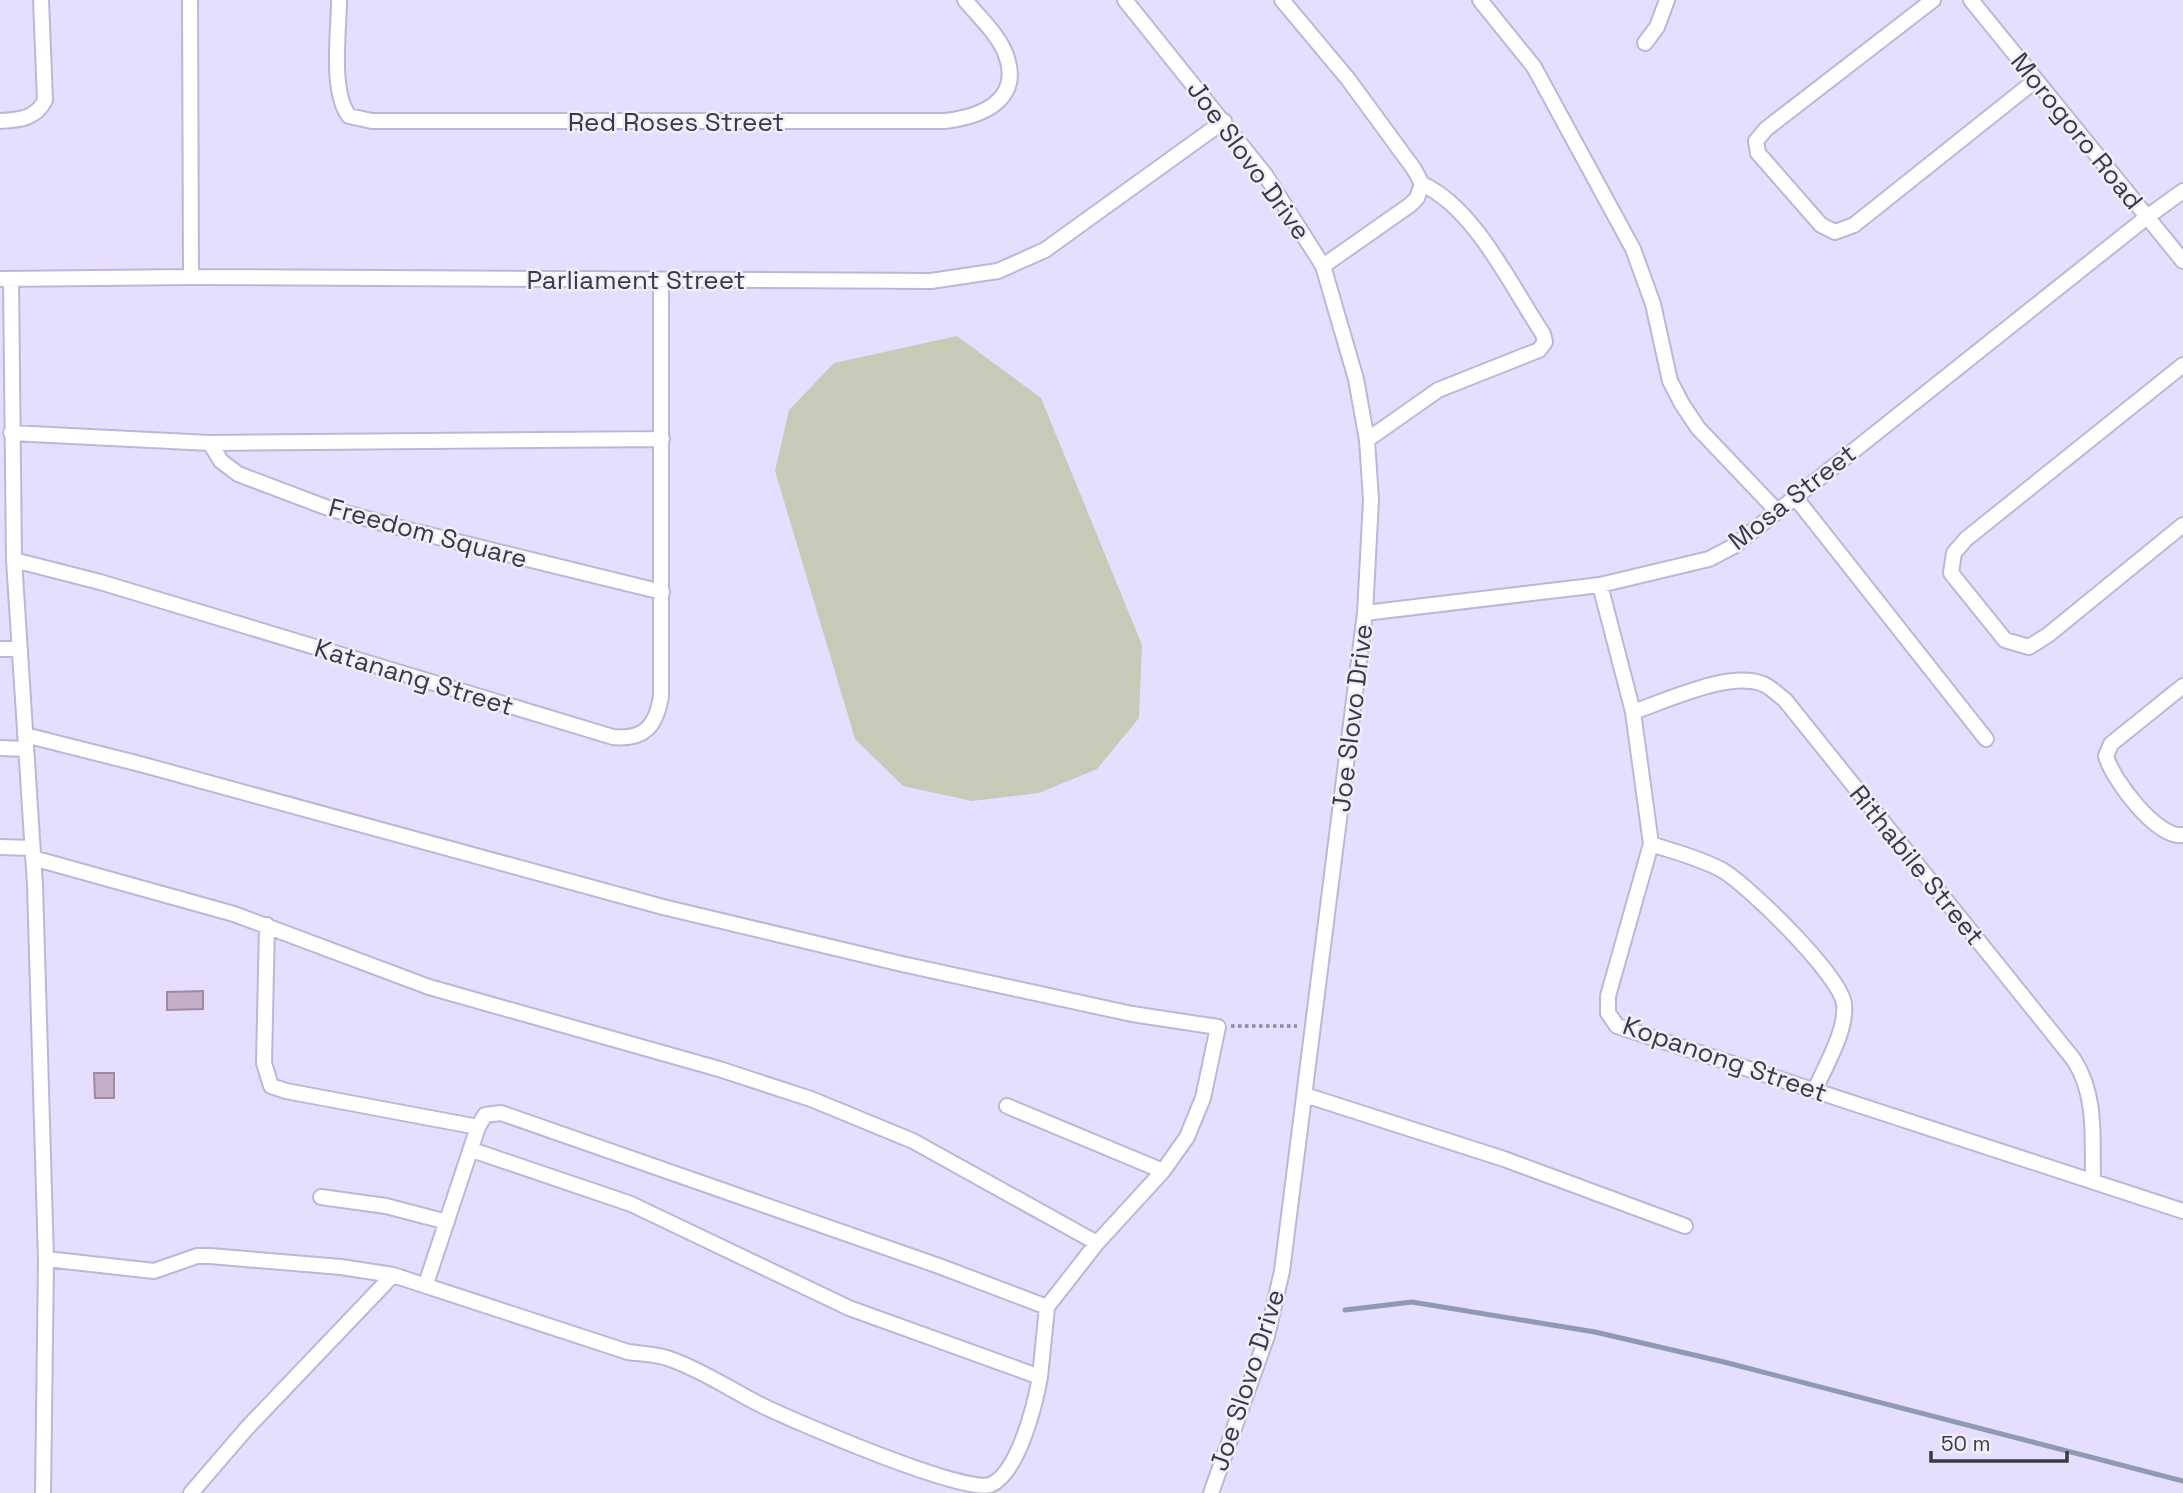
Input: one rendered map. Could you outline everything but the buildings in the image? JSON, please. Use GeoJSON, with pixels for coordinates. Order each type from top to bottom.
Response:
{"type":"FeatureCollection","features":[{"type":"Feature","properties":{"kind":"street"},"geometry":{"type":"LineString","coordinates":[[0,121],[26,118],[41,108],[45,100],[41,0]]}},
{"type":"Feature","properties":{"kind":"street"},"geometry":{"type":"LineString","coordinates":[[190,0],[191,277]]}},
{"type":"Feature","properties":{"kind":"street","name":"Red Roses Street"},"geometry":{"type":"LineString","coordinates":[[339,0],[339,87],[344,109],[349,116],[372,121],[606,123],[945,121],[976,117],[999,101],[1005,92],[1010,71],[1004,50],[965,0]]}},
{"type":"Feature","properties":{"kind":"street","name":"Joe Slovo Drive"},"geometry":{"type":"LineString","coordinates":[[1125,0],[1224,121],[1301,226],[1323,266],[1356,379],[1367,440],[1371,499],[1365,613],[1275,1304],[1258,1363],[1211,1493]]}},
{"type":"Feature","properties":{"kind":"street"},"geometry":{"type":"LineString","coordinates":[[1282,0],[1348,79],[1414,169],[1422,184],[1448,199],[1471,225],[1543,334],[1545,342],[1539,350],[1426,396],[1367,440]]}},
{"type":"Feature","properties":{"kind":"street"},"geometry":{"type":"LineString","coordinates":[[1480,0],[1534,67],[1633,249],[1653,304],[1670,382],[1682,404],[1698,428],[1777,512]]}},
{"type":"Feature","properties":{"kind":"street"},"geometry":{"type":"LineString","coordinates":[[1645,43],[1657,27],[1667,0]]}},
{"type":"Feature","properties":{"kind":"street"},"geometry":{"type":"LineString","coordinates":[[1933,0],[1766,129],[1756,141],[1758,153],[1821,225],[1835,232],[1854,225],[2036,80]]}},
{"type":"Feature","properties":{"kind":"street","name":"Morogoro Road"},"geometry":{"type":"LineString","coordinates":[[1971,0],[2183,261]]}},
{"type":"Feature","properties":{"kind":"street","name":"Parliament Street"},"geometry":{"type":"LineString","coordinates":[[6,279],[191,277],[931,281],[998,271],[1045,250],[1224,121]]}},
{"type":"Feature","properties":{"kind":"street"},"geometry":{"type":"LineString","coordinates":[[1323,266],[1410,205],[1417,198],[1422,184]]}},
{"type":"Feature","properties":{"kind":"street","name":"Mosa Street"},"geometry":{"type":"LineString","coordinates":[[1365,613],[1600,585],[1709,559],[1734,546],[2183,191]]}},
{"type":"Feature","properties":{"kind":"street"},"geometry":{"type":"LineString","coordinates":[[6,279],[14,560],[33,853],[46,1259],[44,1493]]}},
{"type":"Feature","properties":{"kind":"street","name":"Katanang Street"},"geometry":{"type":"LineString","coordinates":[[14,560],[100,582],[613,737],[626,739],[650,730],[659,710],[662,592],[661,280]]}},
{"type":"Feature","properties":{"kind":"street"},"geometry":{"type":"LineString","coordinates":[[2183,365],[1965,540],[1954,553],[1951,573],[2005,640],[2029,647],[2048,635],[2183,526]]}},
{"type":"Feature","properties":{"kind":"street"},"geometry":{"type":"LineString","coordinates":[[11,433],[211,443],[662,439]]}},
{"type":"Feature","properties":{"kind":"street","name":"Freedom Square"},"geometry":{"type":"LineString","coordinates":[[211,443],[220,461],[238,474],[328,508],[662,592]]}},
{"type":"Feature","properties":{"kind":"street"},"geometry":{"type":"LineString","coordinates":[[1795,497],[1986,739]]}},
{"type":"Feature","properties":{"kind":"street","name":"Kopanong Street"},"geometry":{"type":"LineString","coordinates":[[1600,585],[1633,712],[1651,844],[1608,996],[1608,1013],[1612,1021],[1628,1031],[2183,1211]]}},
{"type":"Feature","properties":{"kind":"street"},"geometry":{"type":"LineString","coordinates":[[0,649],[20,649]]}},
{"type":"Feature","properties":{"kind":"street","name":"Rithabile Street"},"geometry":{"type":"LineString","coordinates":[[1633,712],[1724,682],[1744,679],[1765,684],[1784,700],[2084,1075],[2092,1107],[2093,1180]]}},
{"type":"Feature","properties":{"kind":"street"},"geometry":{"type":"LineString","coordinates":[[2183,686],[2111,744],[2106,756],[2113,775],[2153,823],[2169,834],[2183,835]]}},
{"type":"Feature","properties":{"kind":"street"},"geometry":{"type":"LineString","coordinates":[[0,748],[26,742],[154,767],[663,907],[1092,1005],[1218,1027],[1203,1098],[1187,1138],[1163,1171],[1097,1243],[1047,1307],[1040,1377],[1031,1416],[1007,1469],[993,1484],[965,1487],[821,1432],[669,1358],[628,1352],[426,1284],[393,1276],[341,1267],[210,1256],[197,1256],[154,1271],[46,1259]]}},
{"type":"Feature","properties":{"kind":"street"},"geometry":{"type":"LineString","coordinates":[[1651,844],[1719,869],[1740,881],[1768,908],[1839,989],[1844,1013],[1815,1090]]}},
{"type":"Feature","properties":{"kind":"street"},"geometry":{"type":"LineString","coordinates":[[0,847],[33,853],[267,925],[429,987],[719,1069],[811,1099],[913,1141],[1097,1243]]}},
{"type":"Feature","properties":{"kind":"street"},"geometry":{"type":"LineString","coordinates":[[267,925],[264,1063],[271,1086],[478,1127]]}},
{"type":"Feature","properties":{"kind":"street"},"geometry":{"type":"LineString","coordinates":[[1304,1095],[1504,1159],[1685,1226]]}},
{"type":"Feature","properties":{"kind":"street"},"geometry":{"type":"LineString","coordinates":[[1007,1106],[1163,1171]]}},
{"type":"Feature","properties":{"kind":"street"},"geometry":{"type":"LineString","coordinates":[[426,1284],[478,1127],[485,1115],[501,1113],[902,1252],[1047,1307]]}},
{"type":"Feature","properties":{"kind":"street"},"geometry":{"type":"LineString","coordinates":[[472,1150],[631,1204],[849,1308],[1040,1377]]}},
{"type":"Feature","properties":{"kind":"street"},"geometry":{"type":"LineString","coordinates":[[321,1197],[386,1206],[447,1222]]}},
{"type":"Feature","properties":{"kind":"street"},"geometry":{"type":"LineString","coordinates":[[191,1493],[247,1429],[393,1276]]}},
{"type":"Feature","properties":{"kind":"path"},"geometry":{"type":"LineString","coordinates":[[1218,1027],[1313,1026]]}},
{"type":"Feature","properties":{"kind":"green space"},"geometry":{"type":"Polygon","coordinates":[[[957,336],[1041,398],[1142,645],[1139,718],[1097,769],[1039,793],[972,801],[903,786],[855,739],[775,471],[789,410],[834,363],[957,336]]]}},
{"type":"Feature","properties":{"kind":"waterway"},"geometry":{"type":"LineString","coordinates":[[1345,1310],[1412,1302],[1595,1332],[1724,1362],[2183,1481]]}}]}
